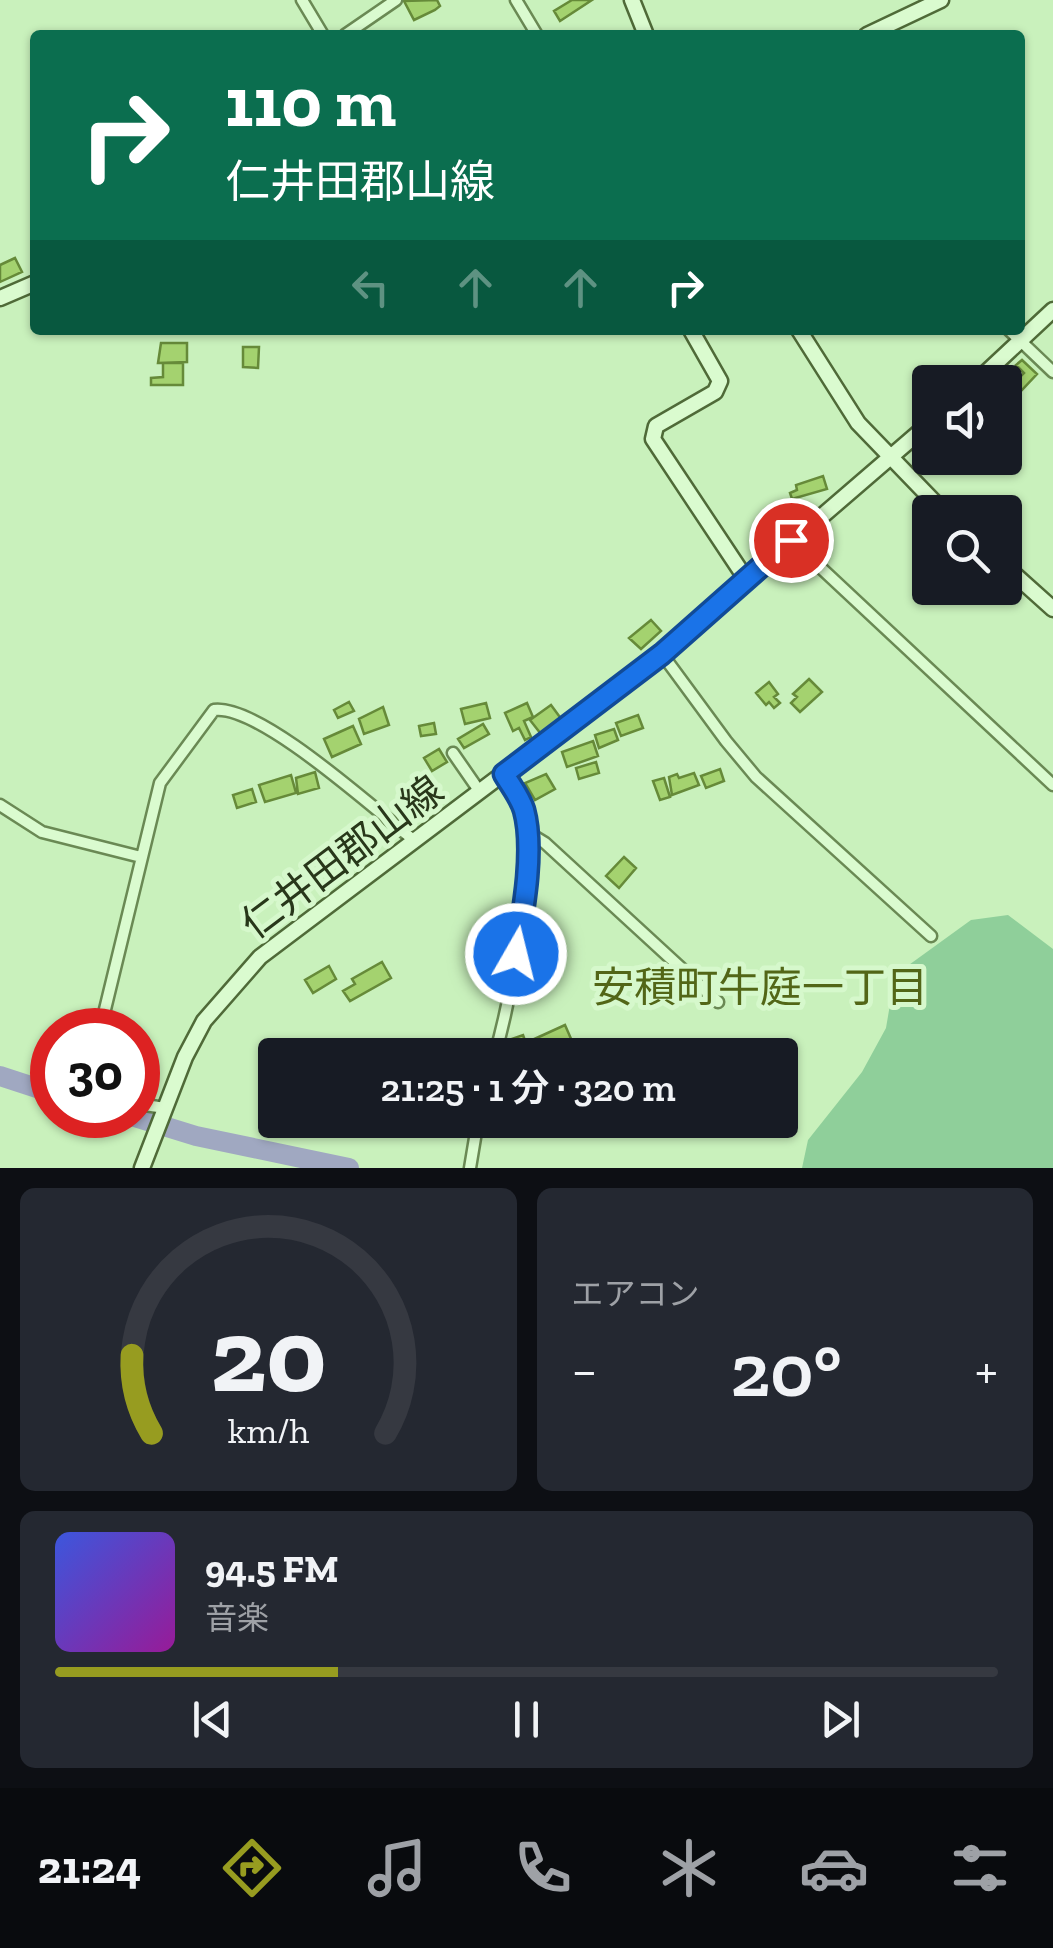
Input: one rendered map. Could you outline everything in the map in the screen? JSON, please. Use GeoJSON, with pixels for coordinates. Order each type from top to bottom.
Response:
{"type":"FeatureCollection","features":[{"type":"Feature","properties":{"kind":"main road"},"geometry":{"type":"LineString","coordinates":[[632,0],[644,30]]}},
{"type":"Feature","properties":{"kind":"main road"},"geometry":{"type":"LineString","coordinates":[[878,30],[942,0]]}},
{"type":"Feature","properties":{"kind":"main road"},"geometry":{"type":"LineString","coordinates":[[0,298],[30,285]]}},
{"type":"Feature","properties":{"kind":"main road"},"geometry":{"type":"LineString","coordinates":[[996,365],[1053,310]]}},
{"type":"Feature","properties":{"kind":"main road"},"geometry":{"type":"LineString","coordinates":[[694,335],[720,381],[715,392],[656,426],[653,439],[746,579]]}},
{"type":"Feature","properties":{"kind":"main road"},"geometry":{"type":"LineString","coordinates":[[802,335],[858,423],[927,495]]}},
{"type":"Feature","properties":{"kind":"main road","name":"仁井田郡山線"},"geometry":{"type":"LineString","coordinates":[[142,1168],[194,1041],[224,996],[276,944],[662,654],[912,439]]}},
{"type":"Feature","properties":{"kind":"main road"},"geometry":{"type":"LineString","coordinates":[[1022,581],[1053,608]]}},
{"type":"Feature","properties":{"kind":"street"},"geometry":{"type":"LineString","coordinates":[[302,0],[319,30]]}},
{"type":"Feature","properties":{"kind":"street"},"geometry":{"type":"LineString","coordinates":[[352,30],[396,0]]}},
{"type":"Feature","properties":{"kind":"street"},"geometry":{"type":"LineString","coordinates":[[516,0],[534,30]]}},
{"type":"Feature","properties":{"kind":"street"},"geometry":{"type":"LineString","coordinates":[[1014,335],[1053,372]]}},
{"type":"Feature","properties":{"kind":"street"},"geometry":{"type":"LineString","coordinates":[[791,540],[1053,784]]}},
{"type":"Feature","properties":{"kind":"street"},"geometry":{"type":"LineString","coordinates":[[662,654],[756,777],[931,936]]}},
{"type":"Feature","properties":{"kind":"street"},"geometry":{"type":"LineString","coordinates":[[105,1008],[160,783],[217,709],[238,714],[279,735],[415,841]]}},
{"type":"Feature","properties":{"kind":"street"},"geometry":{"type":"LineString","coordinates":[[453,753],[480,792]]}},
{"type":"Feature","properties":{"kind":"street"},"geometry":{"type":"LineString","coordinates":[[498,1038],[520,933],[527,832],[523,808],[504,774]]}},
{"type":"Feature","properties":{"kind":"street"},"geometry":{"type":"LineString","coordinates":[[0,805],[42,832],[142,856]]}},
{"type":"Feature","properties":{"kind":"street"},"geometry":{"type":"LineString","coordinates":[[527,832],[544,843],[718,1002]]}},
{"type":"Feature","properties":{"kind":"street"},"geometry":{"type":"LineString","coordinates":[[160,1107],[166,1108]]}},
{"type":"Feature","properties":{"kind":"street"},"geometry":{"type":"LineString","coordinates":[[470,1168],[475,1138]]}},
{"type":"Feature","properties":{"kind":"green space"},"geometry":{"type":"Polygon","coordinates":[[[1008,915],[1053,949],[1053,1168],[802,1168],[808,1140],[862,1072],[886,1028],[895,975],[971,920],[1008,915]]]}},
{"type":"Feature","properties":{"kind":"building"},"geometry":{"type":"Polygon","coordinates":[[[437,0],[440,6],[414,20],[404,1],[437,0]]]}},
{"type":"Feature","properties":{"kind":"building"},"geometry":{"type":"Polygon","coordinates":[[[572,0],[592,0],[560,21],[554,11],[572,0]]]}},
{"type":"Feature","properties":{"kind":"building"},"geometry":{"type":"Polygon","coordinates":[[[15,258],[22,272],[0,282],[0,265],[15,258]]]}},
{"type":"Feature","properties":{"kind":"building"},"geometry":{"type":"Polygon","coordinates":[[[161,343],[187,343],[187,362],[158,363],[161,343]]]}},
{"type":"Feature","properties":{"kind":"building"},"geometry":{"type":"Polygon","coordinates":[[[243,347],[259,347],[258,368],[243,367],[243,347]]]}},
{"type":"Feature","properties":{"kind":"building"},"geometry":{"type":"Polygon","coordinates":[[[1022,360],[1037,374],[1022,390],[1024,373],[1022,365],[1016,365],[1022,360]]]}},
{"type":"Feature","properties":{"kind":"building"},"geometry":{"type":"Polygon","coordinates":[[[163,363],[183,363],[183,385],[151,385],[151,378],[163,377],[163,363]]]}},
{"type":"Feature","properties":{"kind":"building"},"geometry":{"type":"Polygon","coordinates":[[[823,476],[827,489],[792,499],[790,493],[797,490],[796,485],[823,476]]]}},
{"type":"Feature","properties":{"kind":"building"},"geometry":{"type":"Polygon","coordinates":[[[651,620],[661,631],[641,649],[629,638],[651,620]]]}},
{"type":"Feature","properties":{"kind":"building"},"geometry":{"type":"Polygon","coordinates":[[[809,679],[822,692],[800,712],[791,703],[797,697],[793,694],[809,679]]]}},
{"type":"Feature","properties":{"kind":"building"},"geometry":{"type":"Polygon","coordinates":[[[769,682],[780,703],[774,708],[756,693],[769,682]]]}},
{"type":"Feature","properties":{"kind":"building"},"geometry":{"type":"Polygon","coordinates":[[[349,702],[354,711],[338,718],[334,710],[349,702]]]}},
{"type":"Feature","properties":{"kind":"building"},"geometry":{"type":"Polygon","coordinates":[[[486,703],[490,718],[465,724],[461,709],[486,703]]]}},
{"type":"Feature","properties":{"kind":"building"},"geometry":{"type":"Polygon","coordinates":[[[527,703],[533,717],[524,721],[531,737],[525,740],[519,728],[513,731],[505,713],[527,703]]]}},
{"type":"Feature","properties":{"kind":"building"},"geometry":{"type":"Polygon","coordinates":[[[551,705],[562,720],[541,734],[530,720],[551,705]]]}},
{"type":"Feature","properties":{"kind":"building"},"geometry":{"type":"Polygon","coordinates":[[[383,707],[389,725],[364,734],[359,719],[383,707]]]}},
{"type":"Feature","properties":{"kind":"building"},"geometry":{"type":"Polygon","coordinates":[[[638,715],[643,728],[621,736],[616,723],[638,715]]]}},
{"type":"Feature","properties":{"kind":"building"},"geometry":{"type":"Polygon","coordinates":[[[434,723],[436,734],[421,736],[419,726],[434,723]]]}},
{"type":"Feature","properties":{"kind":"building"},"geometry":{"type":"Polygon","coordinates":[[[483,724],[489,734],[464,748],[458,739],[483,724]]]}},
{"type":"Feature","properties":{"kind":"building"},"geometry":{"type":"Polygon","coordinates":[[[353,726],[361,744],[332,757],[324,739],[353,726]]]}},
{"type":"Feature","properties":{"kind":"building"},"geometry":{"type":"Polygon","coordinates":[[[614,729],[618,740],[599,748],[595,735],[614,729]]]}},
{"type":"Feature","properties":{"kind":"building"},"geometry":{"type":"Polygon","coordinates":[[[593,741],[598,756],[567,767],[562,752],[593,741]]]}},
{"type":"Feature","properties":{"kind":"building"},"geometry":{"type":"Polygon","coordinates":[[[439,749],[447,762],[432,771],[424,758],[439,749]]]}},
{"type":"Feature","properties":{"kind":"building"},"geometry":{"type":"Polygon","coordinates":[[[596,762],[599,773],[579,779],[576,768],[596,762]]]}},
{"type":"Feature","properties":{"kind":"building"},"geometry":{"type":"Polygon","coordinates":[[[720,769],[724,781],[706,788],[701,776],[720,769]]]}},
{"type":"Feature","properties":{"kind":"building"},"geometry":{"type":"Polygon","coordinates":[[[315,772],[319,788],[298,794],[296,778],[315,772]]]}},
{"type":"Feature","properties":{"kind":"building"},"geometry":{"type":"Polygon","coordinates":[[[694,773],[699,785],[672,795],[669,777],[694,773]]]}},
{"type":"Feature","properties":{"kind":"building"},"geometry":{"type":"Polygon","coordinates":[[[546,774],[555,789],[535,800],[525,783],[546,774]]]}},
{"type":"Feature","properties":{"kind":"building"},"geometry":{"type":"Polygon","coordinates":[[[291,775],[296,793],[265,802],[259,785],[291,775]]]}},
{"type":"Feature","properties":{"kind":"building"},"geometry":{"type":"Polygon","coordinates":[[[664,778],[670,797],[660,800],[653,781],[664,778]]]}},
{"type":"Feature","properties":{"kind":"building"},"geometry":{"type":"Polygon","coordinates":[[[252,789],[256,802],[237,808],[233,795],[252,789]]]}},
{"type":"Feature","properties":{"kind":"building"},"geometry":{"type":"Polygon","coordinates":[[[624,857],[636,868],[619,888],[606,876],[624,857]]]}},
{"type":"Feature","properties":{"kind":"building"},"geometry":{"type":"Polygon","coordinates":[[[382,962],[391,978],[350,1001],[343,991],[355,984],[352,979],[382,962]]]}},
{"type":"Feature","properties":{"kind":"building"},"geometry":{"type":"Polygon","coordinates":[[[329,966],[336,979],[313,993],[305,980],[329,966]]]}},
{"type":"Feature","properties":{"kind":"building"},"geometry":{"type":"Polygon","coordinates":[[[565,1025],[571,1038],[537,1038],[565,1025]]]}},
{"type":"Feature","properties":{"kind":"waterway"},"geometry":{"type":"LineString","coordinates":[[0,1076],[30,1086]]}},
{"type":"Feature","properties":{"kind":"waterway"},"geometry":{"type":"LineString","coordinates":[[160,1125],[349,1168]]}},
{"type":"Feature","properties":{"kind":"district","name":"安積町牛庭一丁目"},"geometry":{"type":"Point","coordinates":[760,987]}},
{"type":"Feature","properties":{"kind":"route"},"geometry":{"type":"LineString","coordinates":[[516,954],[526,870],[526,824],[521,802],[504,774],[662,654],[791,540]]}}]}
